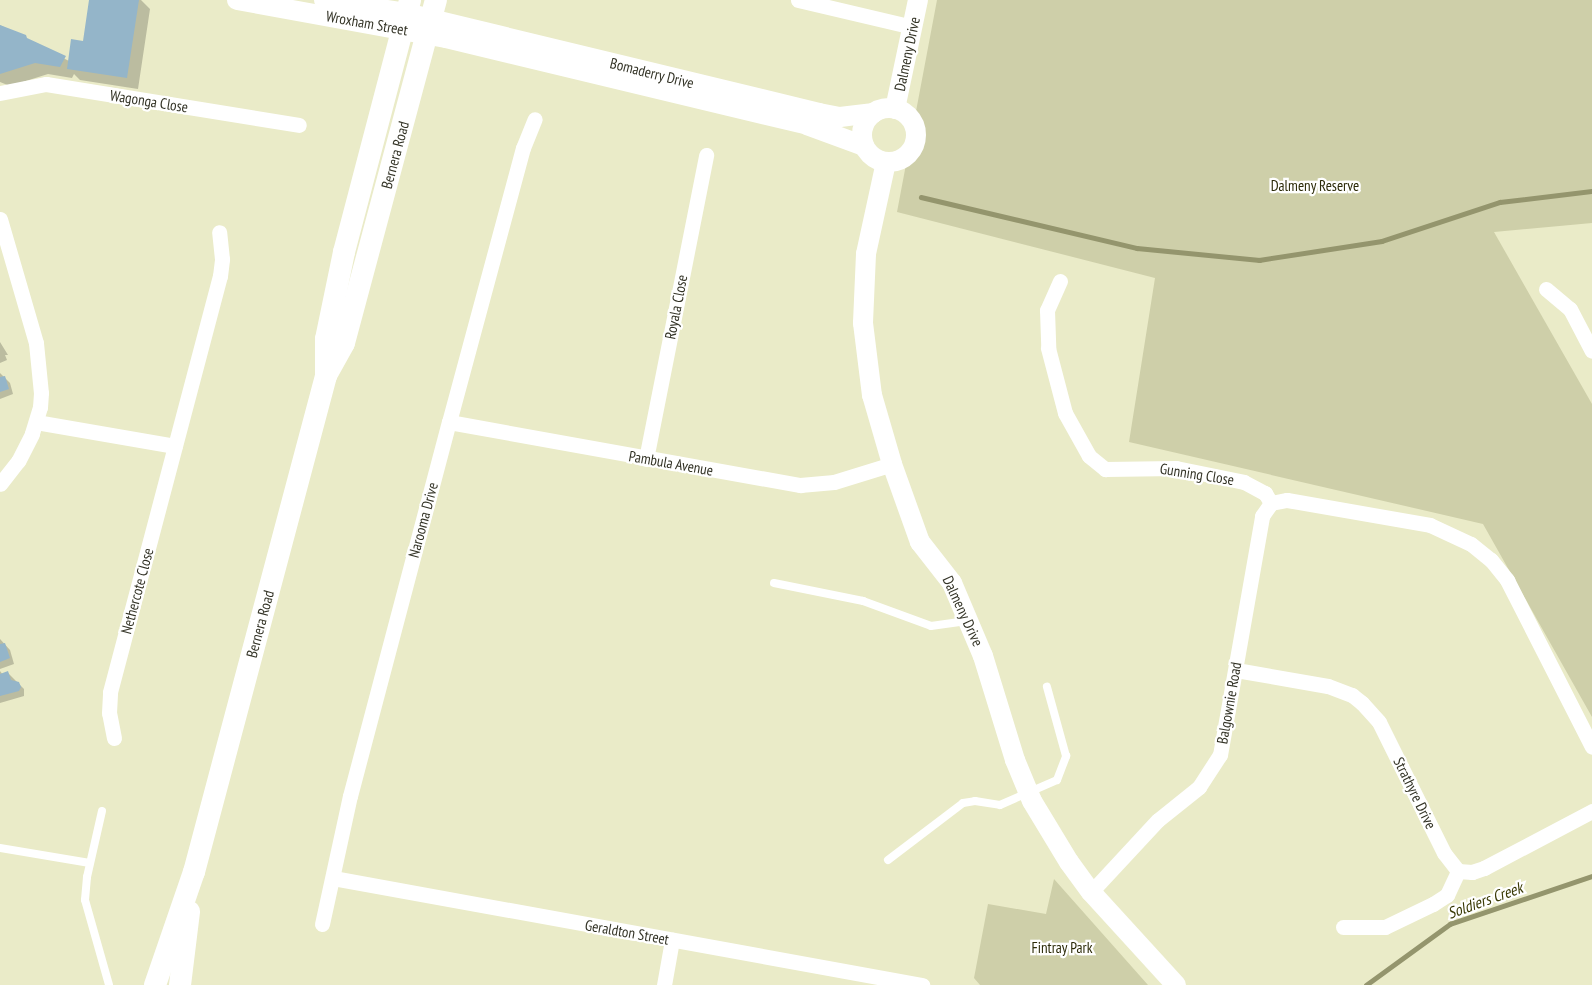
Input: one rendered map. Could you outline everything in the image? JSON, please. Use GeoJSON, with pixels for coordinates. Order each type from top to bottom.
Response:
{"type":"FeatureCollection","features":[{"type":"Feature","properties":{"kind":"main road","name":"Bernera Road"},"geometry":{"type":"LineString","coordinates":[[326,376],[326,339],[344,252],[406,14]]}},
{"type":"Feature","properties":{"kind":"main road","name":"Bernera Road"},"geometry":{"type":"LineString","coordinates":[[155,985],[194,872],[326,376],[344,343],[431,17]]}},
{"type":"Feature","properties":{"kind":"main road","name":"Bernera Road"},"geometry":{"type":"LineString","coordinates":[[180,985],[194,872]]}},
{"type":"Feature","properties":{"kind":"street","name":"Wroxham Street"},"geometry":{"type":"LineString","coordinates":[[237,0],[431,17]]}},
{"type":"Feature","properties":{"kind":"street","name":"Wroxham Street"},"geometry":{"type":"LineString","coordinates":[[324,0],[406,14]]}},
{"type":"Feature","properties":{"kind":"street"},"geometry":{"type":"LineString","coordinates":[[798,0],[913,27]]}},
{"type":"Feature","properties":{"kind":"street","name":"Dalmeny Drive"},"geometry":{"type":"LineString","coordinates":[[895,109],[918,0]]}},
{"type":"Feature","properties":{"kind":"street","name":"Bomaderry Drive"},"geometry":{"type":"LineString","coordinates":[[431,17],[819,114],[840,117],[874,113]]}},
{"type":"Feature","properties":{"kind":"street","name":"Bomaderry Drive"},"geometry":{"type":"LineString","coordinates":[[431,17],[807,125],[864,146]]}},
{"type":"Feature","properties":{"kind":"street","name":"Wagonga Close"},"geometry":{"type":"LineString","coordinates":[[0,93],[46,84],[299,125]]}},
{"type":"Feature","properties":{"kind":"street"},"geometry":{"type":"LineString","coordinates":[[884,109],[895,109],[912,120],[915,141],[911,151],[902,159],[886,162],[871,155],[864,146],[862,131],[866,120],[874,113],[884,109]]}},
{"type":"Feature","properties":{"kind":"street","name":"Narooma Drive"},"geometry":{"type":"LineString","coordinates":[[322,924],[350,796],[522,148],[535,119]]}},
{"type":"Feature","properties":{"kind":"street","name":"Royala Close"},"geometry":{"type":"LineString","coordinates":[[646,459],[706,155]]}},
{"type":"Feature","properties":{"kind":"street","name":"Dalmeny Drive"},"geometry":{"type":"LineString","coordinates":[[886,162],[866,254],[863,323],[872,395],[892,464],[920,542],[945,572],[983,656],[1011,750],[1028,793],[1055,841],[1091,892],[1176,985]]}},
{"type":"Feature","properties":{"kind":"street"},"geometry":{"type":"LineString","coordinates":[[0,219],[40,361],[41,393],[36,422],[22,453],[0,484]]}},
{"type":"Feature","properties":{"kind":"street","name":"Nethercote Close"},"geometry":{"type":"LineString","coordinates":[[114,738],[109,713],[110,692],[220,276],[222,259],[219,232]]}},
{"type":"Feature","properties":{"kind":"street","name":"Gunning Close"},"geometry":{"type":"LineString","coordinates":[[1060,281],[1047,310],[1048,348],[1065,413],[1089,456],[1105,469],[1176,468],[1244,482],[1265,493],[1271,503]]}},
{"type":"Feature","properties":{"kind":"street"},"geometry":{"type":"LineString","coordinates":[[1546,289],[1570,309],[1592,351]]}},
{"type":"Feature","properties":{"kind":"street"},"geometry":{"type":"LineString","coordinates":[[36,422],[175,446]]}},
{"type":"Feature","properties":{"kind":"street","name":"Pambula Avenue"},"geometry":{"type":"LineString","coordinates":[[449,422],[786,483],[812,485],[847,479],[892,464]]}},
{"type":"Feature","properties":{"kind":"street"},"geometry":{"type":"LineString","coordinates":[[1271,503],[1287,500],[1430,525],[1471,544],[1491,560],[1507,580],[1592,747]]}},
{"type":"Feature","properties":{"kind":"street","name":"Balgownie Road"},"geometry":{"type":"LineString","coordinates":[[1091,892],[1158,820],[1186,799],[1208,776],[1221,748],[1262,516],[1271,503]]}},
{"type":"Feature","properties":{"kind":"street","name":"Strathyre Drive"},"geometry":{"type":"LineString","coordinates":[[1236,670],[1328,686],[1352,694],[1362,703],[1379,722],[1444,853],[1458,871]]}},
{"type":"Feature","properties":{"kind":"street"},"geometry":{"type":"LineString","coordinates":[[1343,927],[1385,927],[1447,895],[1458,871],[1472,872],[1484,868],[1592,811]]}},
{"type":"Feature","properties":{"kind":"street","name":"Geraldton Street"},"geometry":{"type":"LineString","coordinates":[[333,878],[922,985]]}},
{"type":"Feature","properties":{"kind":"street"},"geometry":{"type":"LineString","coordinates":[[664,985],[672,940]]}},
{"type":"Feature","properties":{"kind":"lane"},"geometry":{"type":"LineString","coordinates":[[774,583],[857,599],[931,626],[967,621]]}},
{"type":"Feature","properties":{"kind":"lane"},"geometry":{"type":"LineString","coordinates":[[888,860],[963,803],[975,801],[1000,805],[1057,780],[1066,756],[1047,687]]}},
{"type":"Feature","properties":{"kind":"lane"},"geometry":{"type":"LineString","coordinates":[[102,811],[90,863],[85,900],[109,985]]}},
{"type":"Feature","properties":{"kind":"lane"},"geometry":{"type":"LineString","coordinates":[[0,848],[90,863]]}},
{"type":"Feature","properties":{"kind":"green space","name":"Dalmeny Reserve"},"geometry":{"type":"Polygon","coordinates":[[[937,0],[1592,0],[1592,223],[1494,232],[1592,404],[1592,717],[1483,524],[1129,442],[1155,278],[897,212],[937,0]]]}},
{"type":"Feature","properties":{"kind":"green space","name":"Fintray Park"},"geometry":{"type":"Polygon","coordinates":[[[1054,879],[1148,985],[980,985],[974,978],[988,904],[1046,914],[1054,879]]]}},
{"type":"Feature","properties":{"kind":"building"},"geometry":{"type":"Polygon","coordinates":[[[89,0],[139,0],[127,78],[67,69],[71,39],[83,41],[89,0]]]}},
{"type":"Feature","properties":{"kind":"building"},"geometry":{"type":"Polygon","coordinates":[[[0,25],[26,35],[27,38],[66,56],[60,67],[35,63],[0,74],[0,25]]]}},
{"type":"Feature","properties":{"kind":"building"},"geometry":{"type":"Polygon","coordinates":[[[5,376],[9,389],[0,392],[0,377],[5,376]]]}},
{"type":"Feature","properties":{"kind":"building"},"geometry":{"type":"Polygon","coordinates":[[[5,643],[10,658],[0,662],[0,644],[5,643]]]}},
{"type":"Feature","properties":{"kind":"building"},"geometry":{"type":"Polygon","coordinates":[[[8,671],[11,680],[19,682],[21,687],[19,691],[0,696],[0,674],[8,671]]]}},
{"type":"Feature","properties":{"kind":"waterway"},"geometry":{"type":"LineString","coordinates":[[921,197],[1137,248],[1259,260],[1382,241],[1500,202],[1592,191]]}},
{"type":"Feature","properties":{"kind":"waterway","name":"Soldiers Creek"},"geometry":{"type":"LineString","coordinates":[[1366,985],[1450,924],[1592,876]]}}]}
